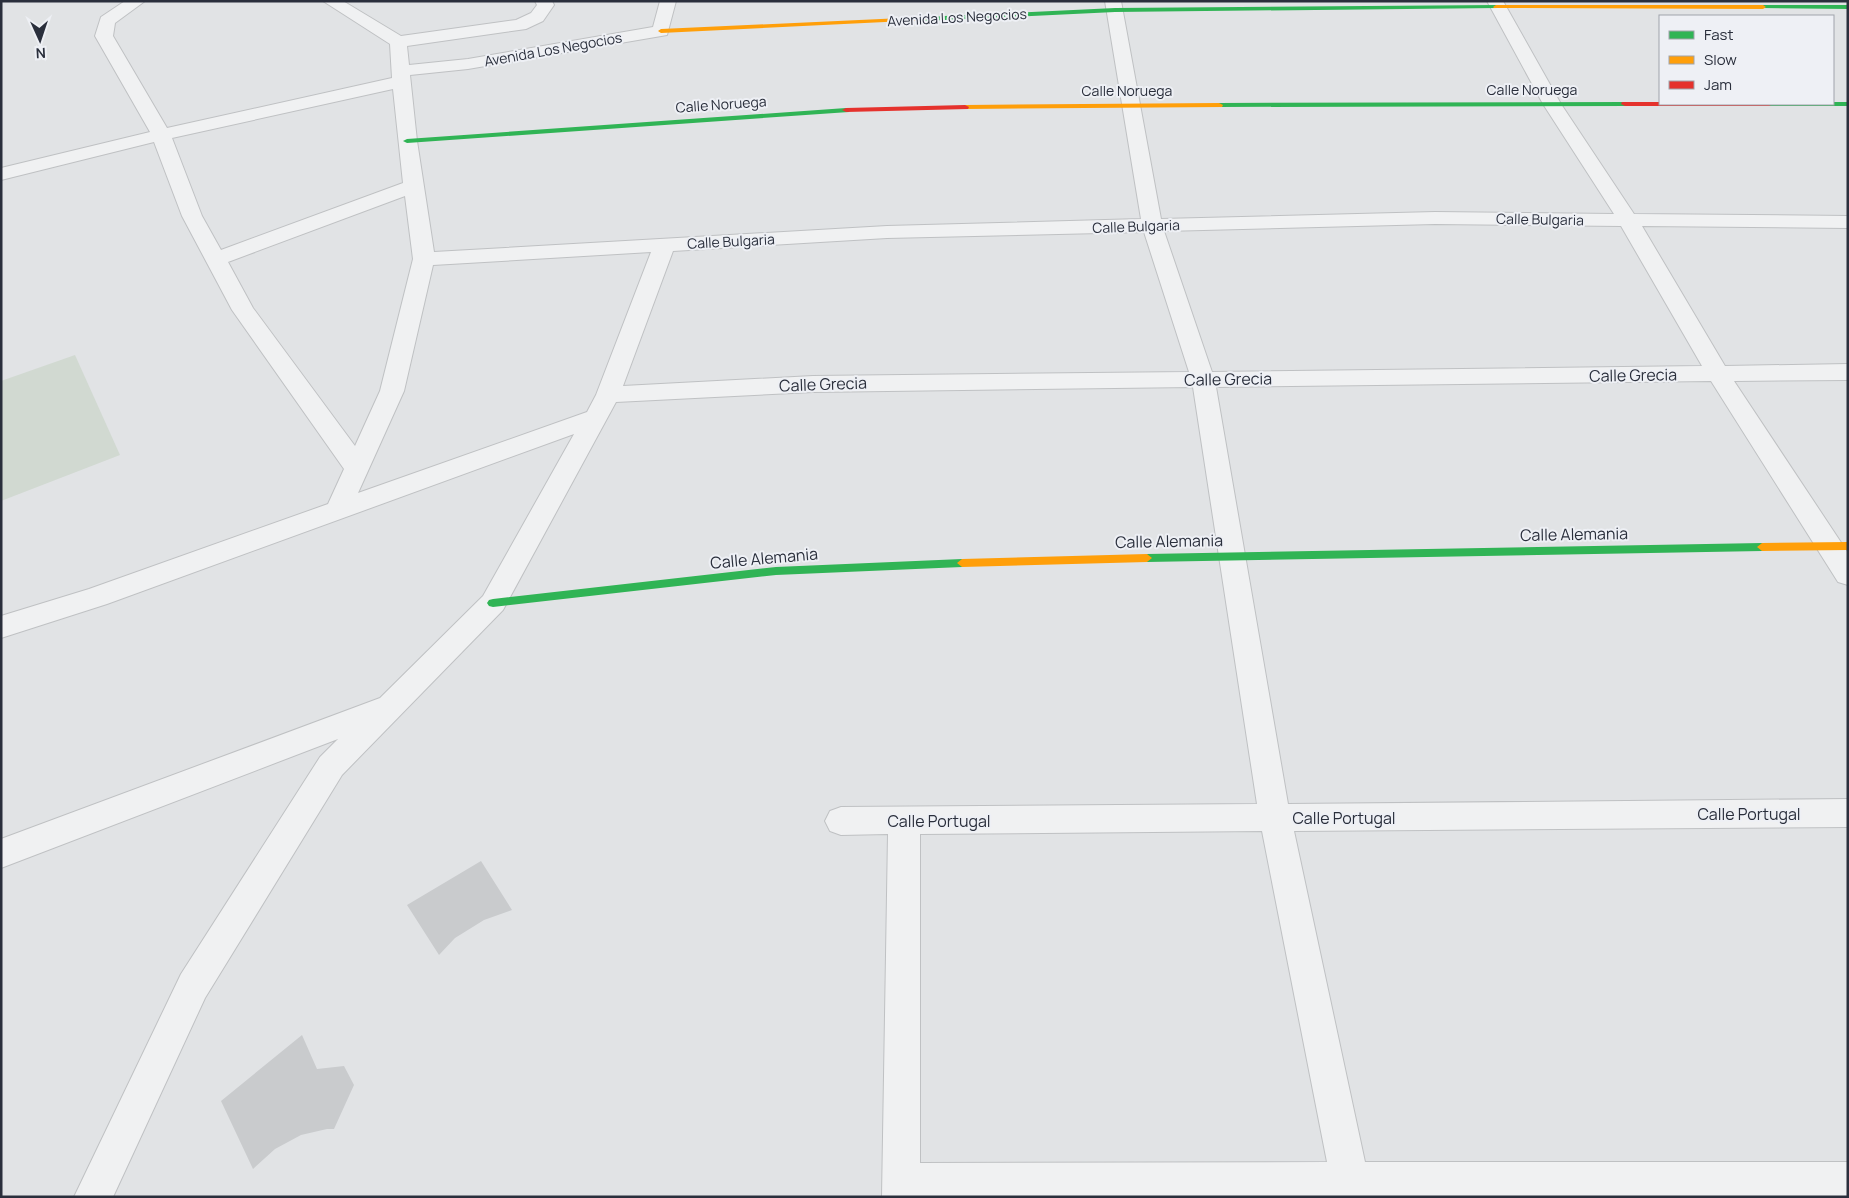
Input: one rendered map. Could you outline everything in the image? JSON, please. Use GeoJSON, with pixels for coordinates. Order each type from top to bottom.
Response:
{"type":"FeatureCollection","features":[{"type":"Feature","properties":{"kind":"street"},"geometry":{"type":"LineString","coordinates":[[138,1],[107,21],[104,36],[162,134],[192,216],[243,310],[357,468]]}},
{"type":"Feature","properties":{"kind":"street"},"geometry":{"type":"LineString","coordinates":[[331,1],[398,42],[520,25],[537,17],[546,5],[543,1]]}},
{"type":"Feature","properties":{"kind":"street"},"geometry":{"type":"LineString","coordinates":[[662,31],[668,1]]}},
{"type":"Feature","properties":{"kind":"street"},"geometry":{"type":"LineString","coordinates":[[1496,4],[1552,104],[1628,220],[1718,374],[1838,545],[1848,575]]}},
{"type":"Feature","properties":{"kind":"street","name":"Avenida Los Negocios"},"geometry":{"type":"LineString","coordinates":[[1,174],[399,76],[662,31],[1114,6],[1496,4],[1848,8]]}},
{"type":"Feature","properties":{"kind":"street"},"geometry":{"type":"LineString","coordinates":[[1114,6],[1129,105],[1152,225],[1202,379],[1275,818],[1351,1189]]}},
{"type":"Feature","properties":{"kind":"street"},"geometry":{"type":"LineString","coordinates":[[338,510],[392,391],[424,259],[399,76],[398,42]]}},
{"type":"Feature","properties":{"kind":"street","name":"Calle Noruega"},"geometry":{"type":"LineString","coordinates":[[407,141],[560,132],[824,112],[1021,105],[1659,104]]}},
{"type":"Feature","properties":{"kind":"street","name":"Calle Noruega"},"geometry":{"type":"LineString","coordinates":[[1834,104],[1848,104]]}},
{"type":"Feature","properties":{"kind":"street"},"geometry":{"type":"LineString","coordinates":[[216,259],[414,186]]}},
{"type":"Feature","properties":{"kind":"street","name":"Calle Bulgaria"},"geometry":{"type":"LineString","coordinates":[[424,259],[887,232],[1152,225],[1435,218],[1848,222]]}},
{"type":"Feature","properties":{"kind":"street"},"geometry":{"type":"LineString","coordinates":[[93,1197],[193,986],[332,766],[493,603],[601,406],[664,244]]}},
{"type":"Feature","properties":{"kind":"street","name":"Calle Grecia"},"geometry":{"type":"LineString","coordinates":[[1,627],[97,597],[338,510],[601,406],[814,384],[1848,372]]}},
{"type":"Feature","properties":{"kind":"street","name":"Calle Alemania"},"geometry":{"type":"LineString","coordinates":[[493,603],[776,571],[1017,560],[1838,545]]}},
{"type":"Feature","properties":{"kind":"street"},"geometry":{"type":"LineString","coordinates":[[1,854],[391,706]]}},
{"type":"Feature","properties":{"kind":"street","name":"Calle Portugal"},"geometry":{"type":"LineString","coordinates":[[841,821],[1848,814]]}},
{"type":"Feature","properties":{"kind":"street"},"geometry":{"type":"LineString","coordinates":[[904,821],[901,1189],[1351,1189],[1848,1181]]}},
{"type":"Feature","properties":{"kind":"shaded area"},"geometry":{"type":"Polygon","coordinates":[[[75,355],[120,455],[1,501],[1,381],[75,355]]]}},
{"type":"Feature","properties":{"kind":"building"},"geometry":{"type":"Polygon","coordinates":[[[481,861],[512,910],[484,920],[455,938],[439,955],[407,905],[481,861]]]}},
{"type":"Feature","properties":{"kind":"building"},"geometry":{"type":"Polygon","coordinates":[[[302,1035],[317,1069],[344,1066],[354,1085],[334,1129],[301,1135],[275,1149],[253,1169],[221,1101],[302,1035]]]}},
{"type":"Feature","properties":{"kind":"traffic: fast"},"geometry":{"type":"LineString","coordinates":[[924,19],[1115,10],[1496,7]]}},
{"type":"Feature","properties":{"kind":"traffic: fast"},"geometry":{"type":"LineString","coordinates":[[1763,7],[1848,7]]}},
{"type":"Feature","properties":{"kind":"traffic: fast"},"geometry":{"type":"LineString","coordinates":[[1219,105],[1625,104]]}},
{"type":"Feature","properties":{"kind":"traffic: fast"},"geometry":{"type":"LineString","coordinates":[[1834,104],[1848,104]]}},
{"type":"Feature","properties":{"kind":"traffic: fast"},"geometry":{"type":"LineString","coordinates":[[407,141],[846,110]]}},
{"type":"Feature","properties":{"kind":"traffic: fast"},"geometry":{"type":"LineString","coordinates":[[1147,558],[1762,547]]}},
{"type":"Feature","properties":{"kind":"traffic: fast"},"geometry":{"type":"LineString","coordinates":[[493,603],[776,571],[962,563]]}},
{"type":"Feature","properties":{"kind":"traffic: slow"},"geometry":{"type":"LineString","coordinates":[[1496,7],[1763,7]]}},
{"type":"Feature","properties":{"kind":"traffic: slow"},"geometry":{"type":"LineString","coordinates":[[661,31],[924,19]]}},
{"type":"Feature","properties":{"kind":"traffic: slow"},"geometry":{"type":"LineString","coordinates":[[965,107],[1219,105]]}},
{"type":"Feature","properties":{"kind":"traffic: slow"},"geometry":{"type":"LineString","coordinates":[[1762,547],[1848,546]]}},
{"type":"Feature","properties":{"kind":"traffic: slow"},"geometry":{"type":"LineString","coordinates":[[962,563],[1147,558]]}},
{"type":"Feature","properties":{"kind":"traffic: jam"},"geometry":{"type":"LineString","coordinates":[[1625,104],[1659,104]]}},
{"type":"Feature","properties":{"kind":"traffic: jam"},"geometry":{"type":"LineString","coordinates":[[846,110],[965,107]]}}]}
